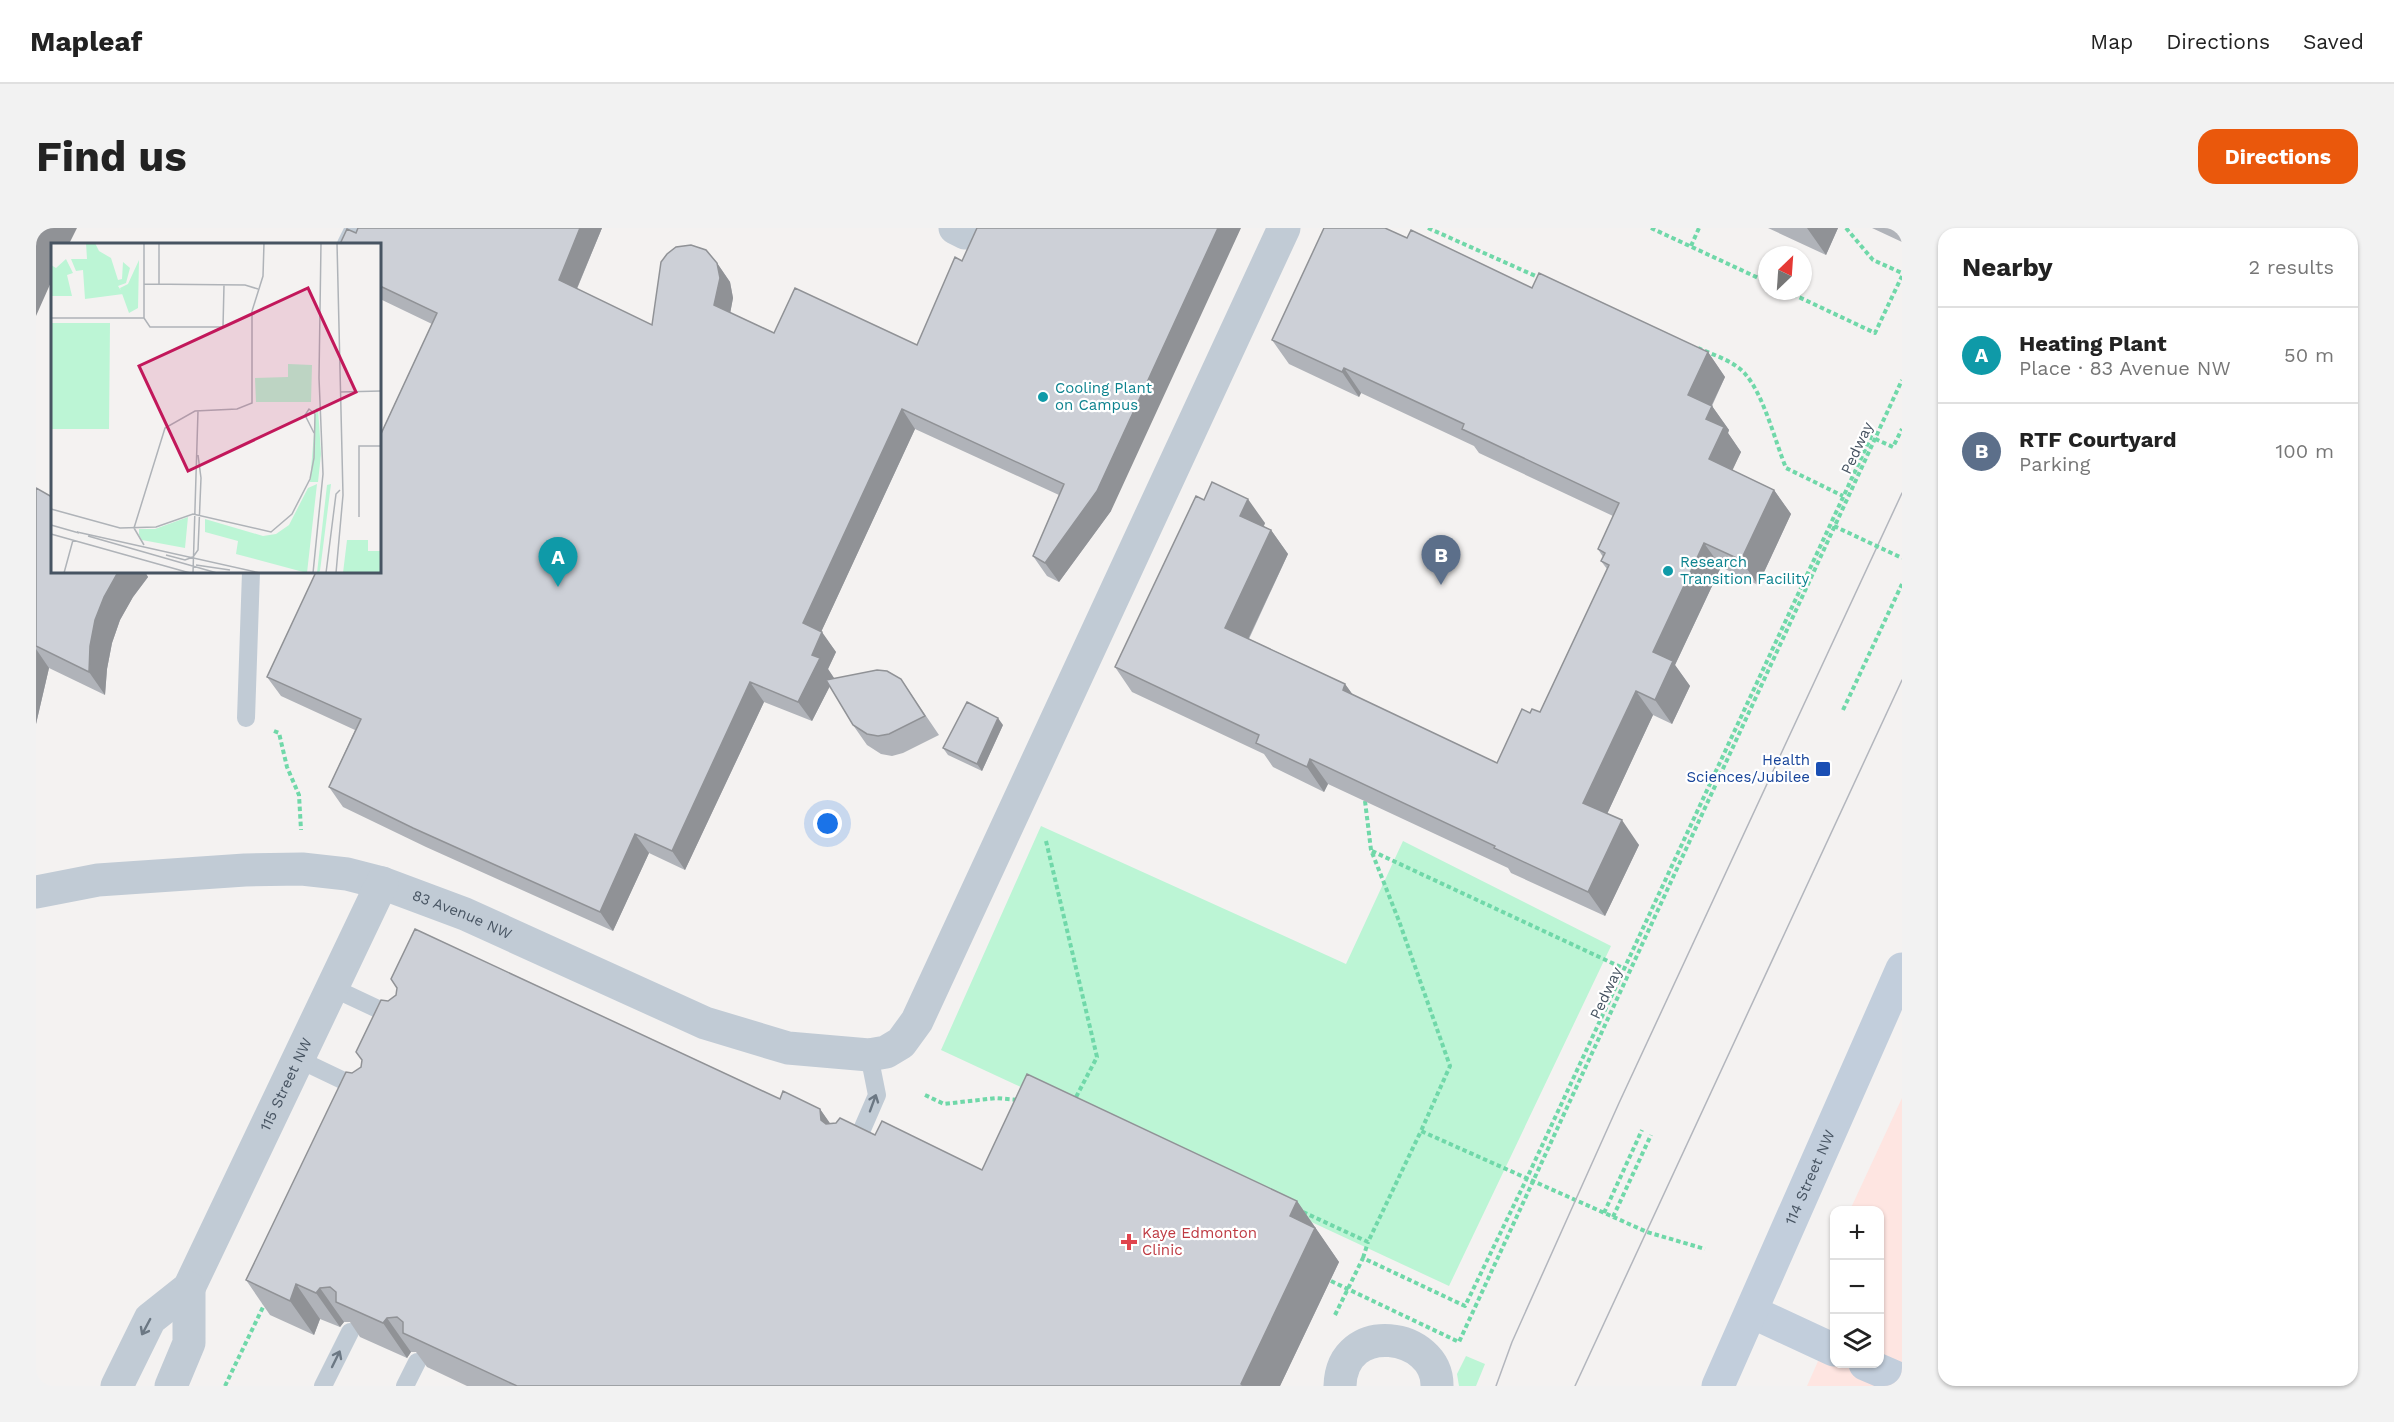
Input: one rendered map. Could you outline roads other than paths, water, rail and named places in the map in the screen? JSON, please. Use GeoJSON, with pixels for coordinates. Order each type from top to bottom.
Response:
{"type":"FeatureCollection","features":[{"type":"Feature","properties":{"kind":"main road","name":"114 Street NW"},"geometry":{"type":"LineString","coordinates":[[1718,1386],[1902,969]]}},
{"type":"Feature","properties":{"kind":"main road"},"geometry":{"type":"LineString","coordinates":[[1752,1312],[1830,1348]]}},
{"type":"Feature","properties":{"kind":"main road"},"geometry":{"type":"LineString","coordinates":[[1874,1368],[1902,1380]]}},
{"type":"Feature","properties":{"kind":"street"},"geometry":{"type":"LineString","coordinates":[[955,228],[965,233],[967,228]]}},
{"type":"Feature","properties":{"kind":"street"},"geometry":{"type":"LineString","coordinates":[[869,1055],[886,1052],[901,1042],[917,1021],[1284,228]]}},
{"type":"Feature","properties":{"kind":"street","name":"83 Avenue NW"},"geometry":{"type":"LineString","coordinates":[[36,892],[98,880],[245,870],[302,869],[347,874],[382,883],[465,914],[705,1023],[788,1048],[869,1055]]}},
{"type":"Feature","properties":{"kind":"street","name":"115 Street NW"},"geometry":{"type":"LineString","coordinates":[[171,1386],[189,1343],[189,1288],[382,883]]}},
{"type":"Feature","properties":{"kind":"street","name":"115 Street NW"},"geometry":{"type":"LineString","coordinates":[[117,1386],[150,1319],[189,1288]]}},
{"type":"Feature","properties":{"kind":"street"},"geometry":{"type":"LineString","coordinates":[[1340,1386],[1343,1364],[1352,1354],[1365,1344],[1380,1339],[1394,1339],[1422,1354],[1431,1364],[1437,1386]]}},
{"type":"Feature","properties":{"kind":"lane"},"geometry":{"type":"LineString","coordinates":[[346,243],[354,228]]}},
{"type":"Feature","properties":{"kind":"lane"},"geometry":{"type":"LineString","coordinates":[[246,718],[251,573]]}},
{"type":"Feature","properties":{"kind":"lane"},"geometry":{"type":"LineString","coordinates":[[333,988],[410,1024]]}},
{"type":"Feature","properties":{"kind":"lane"},"geometry":{"type":"LineString","coordinates":[[854,1148],[877,1095],[869,1055]]}},
{"type":"Feature","properties":{"kind":"lane"},"geometry":{"type":"LineString","coordinates":[[298,1059],[375,1096]]}},
{"type":"Feature","properties":{"kind":"lane"},"geometry":{"type":"LineString","coordinates":[[323,1386],[350,1332]]}},
{"type":"Feature","properties":{"kind":"lane"},"geometry":{"type":"LineString","coordinates":[[405,1386],[417,1362]]}},
{"type":"Feature","properties":{"kind":"tram line"},"geometry":{"type":"LineString","coordinates":[[1496,1386],[1512,1342],[1619,1103],[1902,493]]}},
{"type":"Feature","properties":{"kind":"tram line"},"geometry":{"type":"LineString","coordinates":[[1575,1386],[1902,680]]}},
{"type":"Feature","properties":{"kind":"place","name":"Cooling Plant on Campus"},"geometry":{"type":"Point","coordinates":[1043,397]}},
{"type":"Feature","properties":{"kind":"place","name":"Research Transition Facility"},"geometry":{"type":"Point","coordinates":[1668,571]}},
{"type":"Feature","properties":{"kind":"place","name":"RTF Courtyard"},"geometry":{"type":"Point","coordinates":[1441,585]}},
{"type":"Feature","properties":{"kind":"place","name":"Heating Plant"},"geometry":{"type":"Point","coordinates":[558,587]}},
{"type":"Feature","properties":{"kind":"place","name":"Health Sciences/Jubilee"},"geometry":{"type":"Point","coordinates":[1823,769]}},
{"type":"Feature","properties":{"kind":"place","name":"Kaye Edmonton Clinic"},"geometry":{"type":"Point","coordinates":[1129,1242]}}]}
